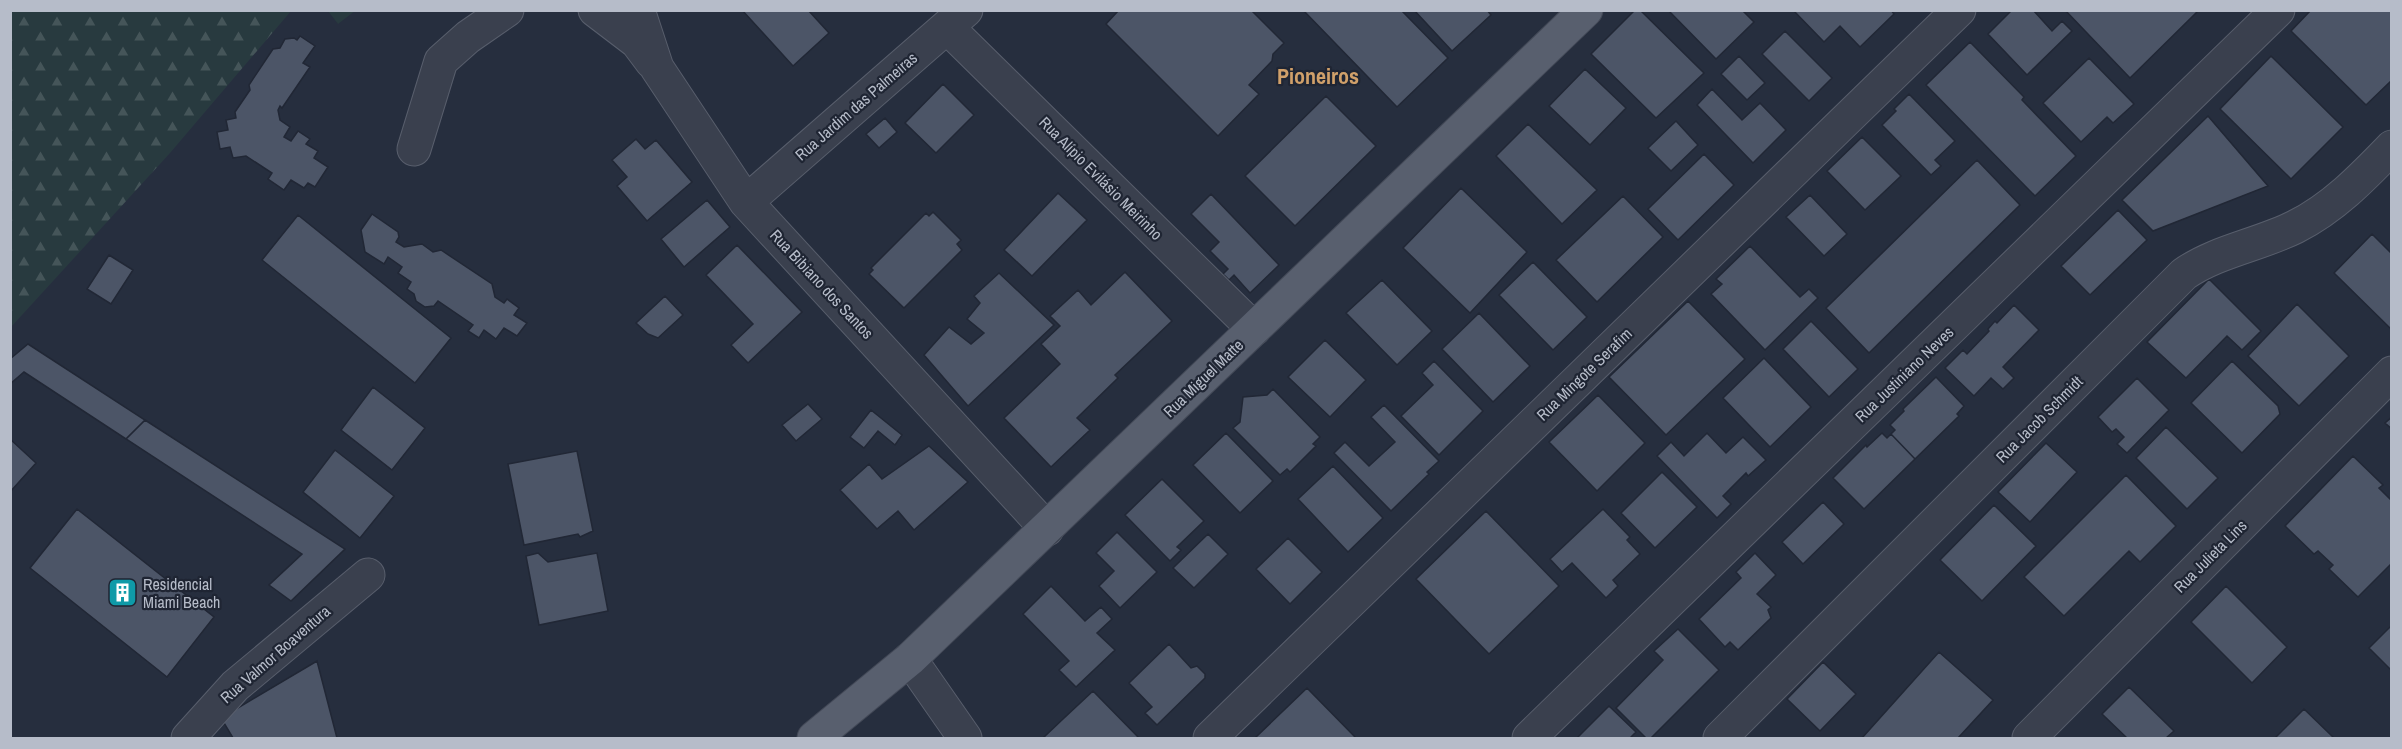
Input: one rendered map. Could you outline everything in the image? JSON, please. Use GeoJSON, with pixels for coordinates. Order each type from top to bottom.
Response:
{"type":"FeatureCollection","features":[{"type":"Feature","properties":{"kind":"main road","name":"Rua Miguel Matte"},"geometry":{"type":"LineString","coordinates":[[814,738],[910,659],[1586,10]]}},
{"type":"Feature","properties":{"kind":"street"},"geometry":{"type":"LineString","coordinates":[[414,149],[441,62],[468,37],[507,10]]}},
{"type":"Feature","properties":{"kind":"street"},"geometry":{"type":"LineString","coordinates":[[595,10],[637,42],[657,68]]}},
{"type":"Feature","properties":{"kind":"street","name":"Rua Bibiano dos Santos"},"geometry":{"type":"LineString","coordinates":[[638,10],[657,68],[746,202],[1047,529]]}},
{"type":"Feature","properties":{"kind":"street","name":"Rua Mingote Serafim"},"geometry":{"type":"LineString","coordinates":[[1210,738],[1959,10]]}},
{"type":"Feature","properties":{"kind":"street","name":"Rua Justiniano Neves"},"geometry":{"type":"LineString","coordinates":[[1529,738],[2278,10]]}},
{"type":"Feature","properties":{"kind":"street","name":"Rua Alípio Evilásio Meirinho"},"geometry":{"type":"LineString","coordinates":[[957,19],[1254,328]]}},
{"type":"Feature","properties":{"kind":"street","name":"Rua Jardim das Palmeiras"},"geometry":{"type":"LineString","coordinates":[[746,202],[957,19]]}},
{"type":"Feature","properties":{"kind":"street","name":"Rua Jacob Schmidt"},"geometry":{"type":"LineString","coordinates":[[1720,738],[2184,274],[2199,263],[2293,228],[2325,210],[2362,178],[2391,147]]}},
{"type":"Feature","properties":{"kind":"street","name":"Rua Julieta Lins"},"geometry":{"type":"LineString","coordinates":[[2029,738],[2391,373]]}},
{"type":"Feature","properties":{"kind":"street","name":"Rua Valmor Boaventura"},"geometry":{"type":"LineString","coordinates":[[188,738],[235,686],[368,575]]}},
{"type":"Feature","properties":{"kind":"street"},"geometry":{"type":"LineString","coordinates":[[910,659],[965,738]]}},
{"type":"Feature","properties":{"kind":"green space"},"geometry":{"type":"Polygon","coordinates":[[[11,10],[291,11],[170,153],[11,327],[11,10]]]}},
{"type":"Feature","properties":{"kind":"green space"},"geometry":{"type":"Polygon","coordinates":[[[328,11],[355,11],[338,24],[328,11]]]}},
{"type":"Feature","properties":{"kind":"building"},"geometry":{"type":"Polygon","coordinates":[[[742,10],[808,10],[829,33],[793,66],[742,10]]]}},
{"type":"Feature","properties":{"kind":"building"},"geometry":{"type":"Polygon","coordinates":[[[1119,10],[1251,10],[1284,43],[1273,54],[1272,61],[1249,85],[1259,94],[1218,136],[1106,24],[1119,10]]]}},
{"type":"Feature","properties":{"kind":"building"},"geometry":{"type":"Polygon","coordinates":[[[1303,10],[1401,10],[1448,58],[1397,107],[1303,10]]]}},
{"type":"Feature","properties":{"kind":"building"},"geometry":{"type":"Polygon","coordinates":[[[1414,10],[1487,10],[1491,15],[1452,51],[1414,10]]]}},
{"type":"Feature","properties":{"kind":"building"},"geometry":{"type":"Polygon","coordinates":[[[1635,10],[1640,10],[1704,73],[1656,118],[1591,54],[1635,10]]]}},
{"type":"Feature","properties":{"kind":"building"},"geometry":{"type":"Polygon","coordinates":[[[1668,10],[1742,10],[1754,22],[1716,59],[1668,10]]]}},
{"type":"Feature","properties":{"kind":"building"},"geometry":{"type":"Polygon","coordinates":[[[1793,10],[1891,10],[1894,14],[1860,47],[1840,26],[1824,42],[1793,10]]]}},
{"type":"Feature","properties":{"kind":"building"},"geometry":{"type":"Polygon","coordinates":[[[2012,10],[2033,10],[2052,31],[2062,21],[2072,31],[2027,75],[1988,34],[2012,10]]]}},
{"type":"Feature","properties":{"kind":"building"},"geometry":{"type":"Polygon","coordinates":[[[2065,10],[2199,10],[2130,78],[2065,10]]]}},
{"type":"Feature","properties":{"kind":"building"},"geometry":{"type":"Polygon","coordinates":[[[2311,10],[2392,10],[2392,80],[2366,105],[2291,31],[2311,10]]]}},
{"type":"Feature","properties":{"kind":"building"},"geometry":{"type":"Polygon","coordinates":[[[1785,31],[1832,78],[1809,101],[1762,54],[1785,31]]]}},
{"type":"Feature","properties":{"kind":"building"},"geometry":{"type":"Polygon","coordinates":[[[300,36],[315,46],[303,63],[310,67],[282,108],[280,106],[278,110],[280,120],[290,127],[284,137],[291,141],[298,131],[310,139],[306,144],[318,151],[314,158],[328,167],[315,187],[308,183],[304,188],[291,180],[284,190],[268,179],[272,173],[246,156],[233,158],[230,147],[220,149],[217,132],[228,130],[226,120],[236,118],[235,112],[250,90],[249,85],[273,49],[280,48],[285,39],[297,40],[300,36]]]}},
{"type":"Feature","properties":{"kind":"building"},"geometry":{"type":"Polygon","coordinates":[[[1970,42],[2024,97],[2022,100],[2076,156],[2035,196],[1926,85],[1970,42]]]}},
{"type":"Feature","properties":{"kind":"building"},"geometry":{"type":"Polygon","coordinates":[[[1739,56],[1765,83],[1747,100],[1721,74],[1739,56]]]}},
{"type":"Feature","properties":{"kind":"building"},"geometry":{"type":"Polygon","coordinates":[[[2271,56],[2343,127],[2291,179],[2220,109],[2271,56]]]}},
{"type":"Feature","properties":{"kind":"building"},"geometry":{"type":"Polygon","coordinates":[[[2089,58],[2134,104],[2113,123],[2107,117],[2081,142],[2043,103],[2089,58]]]}},
{"type":"Feature","properties":{"kind":"building"},"geometry":{"type":"Polygon","coordinates":[[[1585,69],[1626,108],[1590,145],[1549,106],[1585,69]]]}},
{"type":"Feature","properties":{"kind":"building"},"geometry":{"type":"Polygon","coordinates":[[[943,84],[974,115],[936,153],[905,123],[943,84]]]}},
{"type":"Feature","properties":{"kind":"building"},"geometry":{"type":"Polygon","coordinates":[[[1712,89],[1742,120],[1760,103],[1786,130],[1753,163],[1697,105],[1712,89]]]}},
{"type":"Feature","properties":{"kind":"building"},"geometry":{"type":"Polygon","coordinates":[[[1909,94],[1955,141],[1935,160],[1941,166],[1931,175],[1882,125],[1909,94]]]}},
{"type":"Feature","properties":{"kind":"building"},"geometry":{"type":"Polygon","coordinates":[[[1326,96],[1376,146],[1295,226],[1245,176],[1326,96]]]}},
{"type":"Feature","properties":{"kind":"building"},"geometry":{"type":"Polygon","coordinates":[[[2208,116],[2268,186],[2153,231],[2122,200],[2208,116]]]}},
{"type":"Feature","properties":{"kind":"building"},"geometry":{"type":"Polygon","coordinates":[[[885,118],[897,132],[879,148],[866,134],[885,118]]]}},
{"type":"Feature","properties":{"kind":"building"},"geometry":{"type":"Polygon","coordinates":[[[1676,121],[1698,145],[1671,171],[1648,148],[1676,121]]]}},
{"type":"Feature","properties":{"kind":"building"},"geometry":{"type":"Polygon","coordinates":[[[1528,124],[1597,190],[1562,224],[1496,156],[1528,124]]]}},
{"type":"Feature","properties":{"kind":"building"},"geometry":{"type":"Polygon","coordinates":[[[1862,137],[1901,176],[1865,210],[1827,171],[1862,137]]]}},
{"type":"Feature","properties":{"kind":"building"},"geometry":{"type":"Polygon","coordinates":[[[636,139],[645,149],[656,140],[692,182],[647,221],[617,186],[627,177],[612,160],[636,139]]]}},
{"type":"Feature","properties":{"kind":"building"},"geometry":{"type":"Polygon","coordinates":[[[1704,154],[1734,185],[1678,240],[1648,209],[1704,154]]]}},
{"type":"Feature","properties":{"kind":"building"},"geometry":{"type":"Polygon","coordinates":[[[1977,160],[2020,205],[1869,353],[1826,308],[1977,160]]]}},
{"type":"Feature","properties":{"kind":"building"},"geometry":{"type":"Polygon","coordinates":[[[1461,188],[1527,252],[1470,313],[1403,248],[1461,188]]]}},
{"type":"Feature","properties":{"kind":"building"},"geometry":{"type":"Polygon","coordinates":[[[1058,193],[1087,220],[1032,276],[1004,250],[1058,193]]]}},
{"type":"Feature","properties":{"kind":"building"},"geometry":{"type":"Polygon","coordinates":[[[1211,194],[1279,265],[1250,293],[1234,275],[1229,280],[1223,274],[1228,269],[1210,251],[1219,242],[1191,214],[1211,194]]]}},
{"type":"Feature","properties":{"kind":"building"},"geometry":{"type":"Polygon","coordinates":[[[1810,195],[1847,234],[1824,256],[1786,217],[1810,195]]]}},
{"type":"Feature","properties":{"kind":"building"},"geometry":{"type":"Polygon","coordinates":[[[1623,196],[1663,237],[1597,302],[1556,260],[1623,196]]]}},
{"type":"Feature","properties":{"kind":"building"},"geometry":{"type":"Polygon","coordinates":[[[707,200],[730,227],[684,267],[661,239],[707,200]]]}},
{"type":"Feature","properties":{"kind":"building"},"geometry":{"type":"Polygon","coordinates":[[[2118,210],[2147,240],[2090,295],[2061,266],[2118,210]]]}},
{"type":"Feature","properties":{"kind":"building"},"geometry":{"type":"Polygon","coordinates":[[[933,212],[961,240],[957,244],[962,250],[904,308],[869,274],[873,270],[871,268],[926,213],[929,216],[933,212]]]}},
{"type":"Feature","properties":{"kind":"building"},"geometry":{"type":"Polygon","coordinates":[[[372,214],[398,232],[399,237],[396,242],[404,247],[422,244],[433,252],[441,250],[492,284],[495,297],[504,303],[507,299],[519,308],[514,315],[527,323],[517,336],[504,328],[496,339],[484,330],[479,338],[468,331],[473,325],[438,301],[434,306],[425,307],[416,301],[414,294],[407,289],[411,282],[398,273],[402,267],[388,257],[384,264],[365,252],[361,230],[372,214]]]}},
{"type":"Feature","properties":{"kind":"building"},"geometry":{"type":"Polygon","coordinates":[[[298,215],[451,338],[415,383],[262,260],[298,215]]]}},
{"type":"Feature","properties":{"kind":"building"},"geometry":{"type":"Polygon","coordinates":[[[2372,234],[2392,254],[2392,330],[2334,273],[2372,234]]]}},
{"type":"Feature","properties":{"kind":"building"},"geometry":{"type":"Polygon","coordinates":[[[737,245],[802,312],[748,363],[731,345],[753,324],[706,275],[737,245]]]}},
{"type":"Feature","properties":{"kind":"building"},"geometry":{"type":"Polygon","coordinates":[[[1750,246],[1800,297],[1809,289],[1818,298],[1765,350],[1711,294],[1722,284],[1716,279],[1750,246]]]}},
{"type":"Feature","properties":{"kind":"building"},"geometry":{"type":"Polygon","coordinates":[[[109,255],[133,270],[111,304],[87,289],[109,255]]]}},
{"type":"Feature","properties":{"kind":"building"},"geometry":{"type":"Polygon","coordinates":[[[1533,262],[1587,317],[1553,350],[1499,295],[1533,262]]]}},
{"type":"Feature","properties":{"kind":"building"},"geometry":{"type":"Polygon","coordinates":[[[1125,272],[1172,321],[1115,375],[1118,378],[1077,418],[1090,430],[1051,467],[1004,418],[1060,364],[1041,344],[1060,326],[1050,316],[1078,290],[1091,305],[1125,272]]]}},
{"type":"Feature","properties":{"kind":"building"},"geometry":{"type":"Polygon","coordinates":[[[999,273],[1054,325],[968,406],[924,355],[949,327],[971,344],[984,333],[967,319],[980,303],[974,296],[999,273]]]}},
{"type":"Feature","properties":{"kind":"building"},"geometry":{"type":"Polygon","coordinates":[[[2209,279],[2261,331],[2242,350],[2227,336],[2186,378],[2147,342],[2209,279]]]}},
{"type":"Feature","properties":{"kind":"building"},"geometry":{"type":"Polygon","coordinates":[[[1382,280],[1432,331],[1397,365],[1346,313],[1382,280]]]}},
{"type":"Feature","properties":{"kind":"building"},"geometry":{"type":"Polygon","coordinates":[[[665,296],[683,315],[658,338],[648,334],[636,323],[665,296]]]}},
{"type":"Feature","properties":{"kind":"building"},"geometry":{"type":"Polygon","coordinates":[[[1688,301],[1745,359],[1666,435],[1609,377],[1688,301]]]}},
{"type":"Feature","properties":{"kind":"building"},"geometry":{"type":"Polygon","coordinates":[[[2297,304],[2349,356],[2299,406],[2248,356],[2297,304]]]}},
{"type":"Feature","properties":{"kind":"building"},"geometry":{"type":"Polygon","coordinates":[[[2014,305],[2039,330],[2003,367],[2014,378],[2003,389],[1991,378],[1974,396],[1945,368],[1963,350],[1967,354],[1989,331],[1988,329],[1995,321],[1997,323],[2014,305]]]}},
{"type":"Feature","properties":{"kind":"building"},"geometry":{"type":"Polygon","coordinates":[[[1479,313],[1530,366],[1493,402],[1442,349],[1479,313]]]}},
{"type":"Feature","properties":{"kind":"building"},"geometry":{"type":"Polygon","coordinates":[[[1811,321],[1858,369],[1829,397],[1783,349],[1811,321]]]}},
{"type":"Feature","properties":{"kind":"building"},"geometry":{"type":"Polygon","coordinates":[[[1325,340],[1366,380],[1330,417],[1288,377],[1325,340]]]}},
{"type":"Feature","properties":{"kind":"building"},"geometry":{"type":"Polygon","coordinates":[[[28,344],[145,420],[126,439],[24,372],[10,384],[10,359],[28,344]]]}},
{"type":"Feature","properties":{"kind":"building"},"geometry":{"type":"Polygon","coordinates":[[[1764,358],[1811,407],[1770,447],[1723,398],[1764,358]]]}},
{"type":"Feature","properties":{"kind":"building"},"geometry":{"type":"Polygon","coordinates":[[[1434,361],[1483,411],[1439,455],[1401,416],[1433,385],[1422,373],[1434,361]]]}},
{"type":"Feature","properties":{"kind":"building"},"geometry":{"type":"Polygon","coordinates":[[[2232,361],[2278,406],[2280,414],[2242,453],[2191,403],[2232,361]]]}},
{"type":"Feature","properties":{"kind":"building"},"geometry":{"type":"Polygon","coordinates":[[[1936,377],[1964,406],[1957,414],[1959,416],[1915,459],[1891,434],[1895,430],[1890,425],[1936,377]]]}},
{"type":"Feature","properties":{"kind":"building"},"geometry":{"type":"Polygon","coordinates":[[[2137,378],[2169,410],[2127,453],[2117,444],[2124,437],[2116,429],[2112,432],[2098,417],[2137,378]]]}},
{"type":"Feature","properties":{"kind":"building"},"geometry":{"type":"Polygon","coordinates":[[[373,387],[425,428],[392,470],[341,430],[373,387]]]}},
{"type":"Feature","properties":{"kind":"building"},"geometry":{"type":"Polygon","coordinates":[[[1273,389],[1320,437],[1313,444],[1316,446],[1290,472],[1287,469],[1280,475],[1233,428],[1240,422],[1243,397],[1267,395],[1273,389]]]}},
{"type":"Feature","properties":{"kind":"building"},"geometry":{"type":"Polygon","coordinates":[[[1598,395],[1645,443],[1597,491],[1549,442],[1598,395]]]}},
{"type":"Feature","properties":{"kind":"building"},"geometry":{"type":"Polygon","coordinates":[[[808,404],[822,419],[796,441],[782,425],[808,404]]]}},
{"type":"Feature","properties":{"kind":"building"},"geometry":{"type":"Polygon","coordinates":[[[1384,405],[1439,461],[1391,511],[1334,453],[1345,442],[1369,466],[1395,442],[1371,417],[1384,405]]]}},
{"type":"Feature","properties":{"kind":"building"},"geometry":{"type":"Polygon","coordinates":[[[871,410],[902,435],[895,445],[878,431],[864,448],[850,437],[871,410]]]}},
{"type":"Feature","properties":{"kind":"building"},"geometry":{"type":"Polygon","coordinates":[[[2392,417],[2392,429],[2385,423],[2392,417]]]}},
{"type":"Feature","properties":{"kind":"building"},"geometry":{"type":"Polygon","coordinates":[[[145,420],[345,549],[291,601],[269,585],[302,554],[126,439],[145,420]]]}},
{"type":"Feature","properties":{"kind":"building"},"geometry":{"type":"Polygon","coordinates":[[[2166,427],[2218,478],[2187,509],[2136,458],[2166,427]]]}},
{"type":"Feature","properties":{"kind":"building"},"geometry":{"type":"Polygon","coordinates":[[[1226,433],[1273,481],[1240,513],[1193,465],[1226,433]]]}},
{"type":"Feature","properties":{"kind":"building"},"geometry":{"type":"Polygon","coordinates":[[[1707,433],[1726,453],[1743,437],[1766,460],[1748,476],[1746,473],[1723,496],[1731,504],[1717,518],[1657,456],[1671,442],[1684,456],[1707,433]]]}},
{"type":"Feature","properties":{"kind":"building"},"geometry":{"type":"Polygon","coordinates":[[[1882,433],[1887,438],[1891,434],[1915,459],[1864,509],[1833,478],[1866,445],[1867,447],[1882,433]]]}},
{"type":"Feature","properties":{"kind":"building"},"geometry":{"type":"Polygon","coordinates":[[[10,439],[36,463],[10,492],[10,439]]]}},
{"type":"Feature","properties":{"kind":"building"},"geometry":{"type":"Polygon","coordinates":[[[2046,443],[2077,472],[2030,522],[1998,492],[2046,443]]]}},
{"type":"Feature","properties":{"kind":"building"},"geometry":{"type":"Polygon","coordinates":[[[929,446],[968,482],[914,530],[898,511],[877,529],[840,490],[869,464],[882,479],[929,446]]]}},
{"type":"Feature","properties":{"kind":"building"},"geometry":{"type":"Polygon","coordinates":[[[335,450],[394,496],[360,538],[303,492],[335,450]]]}},
{"type":"Feature","properties":{"kind":"building"},"geometry":{"type":"Polygon","coordinates":[[[577,451],[593,531],[580,537],[578,534],[524,545],[508,464],[577,451]]]}},
{"type":"Feature","properties":{"kind":"building"},"geometry":{"type":"Polygon","coordinates":[[[2353,456],[2383,485],[2379,488],[2392,501],[2392,563],[2358,597],[2329,569],[2333,565],[2318,551],[2314,554],[2285,526],[2353,456]]]}},
{"type":"Feature","properties":{"kind":"building"},"geometry":{"type":"Polygon","coordinates":[[[1333,466],[1383,518],[1348,552],[1298,499],[1333,466]]]}},
{"type":"Feature","properties":{"kind":"building"},"geometry":{"type":"Polygon","coordinates":[[[1662,472],[1697,507],[1655,548],[1621,513],[1662,472]]]}},
{"type":"Feature","properties":{"kind":"building"},"geometry":{"type":"Polygon","coordinates":[[[2126,475],[2176,526],[2140,562],[2129,551],[2064,616],[2024,577],[2126,475]]]}},
{"type":"Feature","properties":{"kind":"building"},"geometry":{"type":"Polygon","coordinates":[[[1162,479],[1204,521],[1177,547],[1181,550],[1170,561],[1125,515],[1162,479]]]}},
{"type":"Feature","properties":{"kind":"building"},"geometry":{"type":"Polygon","coordinates":[[[1823,502],[1844,524],[1803,564],[1782,542],[1823,502]]]}},
{"type":"Feature","properties":{"kind":"building"},"geometry":{"type":"Polygon","coordinates":[[[1994,505],[2036,546],[1982,601],[1940,560],[1994,505]]]}},
{"type":"Feature","properties":{"kind":"building","name":"Residencial Miami Beach"},"geometry":{"type":"Polygon","coordinates":[[[77,509],[214,617],[167,677],[30,568],[77,509]]]}},
{"type":"Feature","properties":{"kind":"building"},"geometry":{"type":"Polygon","coordinates":[[[1603,509],[1630,537],[1627,540],[1640,554],[1613,580],[1618,586],[1606,598],[1572,563],[1562,572],[1550,559],[1603,509]]]}},
{"type":"Feature","properties":{"kind":"building"},"geometry":{"type":"Polygon","coordinates":[[[1486,511],[1559,586],[1489,654],[1416,579],[1486,511]]]}},
{"type":"Feature","properties":{"kind":"building"},"geometry":{"type":"Polygon","coordinates":[[[1117,532],[1157,572],[1120,608],[1099,586],[1114,571],[1096,553],[1117,532]]]}},
{"type":"Feature","properties":{"kind":"building"},"geometry":{"type":"Polygon","coordinates":[[[1208,534],[1228,554],[1194,588],[1173,568],[1208,534]]]}},
{"type":"Feature","properties":{"kind":"building"},"geometry":{"type":"Polygon","coordinates":[[[1288,538],[1322,572],[1290,604],[1256,569],[1288,538]]]}},
{"type":"Feature","properties":{"kind":"building"},"geometry":{"type":"Polygon","coordinates":[[[538,553],[548,562],[597,553],[608,611],[539,625],[526,556],[538,553]]]}},
{"type":"Feature","properties":{"kind":"building"},"geometry":{"type":"Polygon","coordinates":[[[1755,553],[1776,575],[1757,594],[1771,607],[1768,610],[1771,618],[1738,650],[1730,642],[1725,647],[1699,619],[1741,578],[1736,572],[1755,553]]]}},
{"type":"Feature","properties":{"kind":"building"},"geometry":{"type":"Polygon","coordinates":[[[1051,586],[1085,621],[1101,607],[1112,619],[1097,633],[1115,650],[1076,687],[1059,670],[1069,661],[1023,614],[1051,586]]]}},
{"type":"Feature","properties":{"kind":"building"},"geometry":{"type":"Polygon","coordinates":[[[2226,586],[2287,647],[2252,683],[2191,622],[2226,586]]]}},
{"type":"Feature","properties":{"kind":"building"},"geometry":{"type":"Polygon","coordinates":[[[2392,625],[2392,671],[2369,648],[2392,625]]]}},
{"type":"Feature","properties":{"kind":"building"},"geometry":{"type":"Polygon","coordinates":[[[1678,629],[1719,670],[1651,738],[1646,738],[1616,708],[1663,660],[1654,651],[1678,629]]]}},
{"type":"Feature","properties":{"kind":"building"},"geometry":{"type":"Polygon","coordinates":[[[1169,644],[1191,668],[1197,666],[1205,674],[1205,678],[1157,725],[1145,713],[1152,707],[1129,683],[1169,644]]]}},
{"type":"Feature","properties":{"kind":"building"},"geometry":{"type":"Polygon","coordinates":[[[1939,652],[1993,700],[1958,738],[1862,738],[1939,652]]]}},
{"type":"Feature","properties":{"kind":"building"},"geometry":{"type":"Polygon","coordinates":[[[317,661],[337,738],[233,738],[221,718],[317,661]]]}},
{"type":"Feature","properties":{"kind":"building"},"geometry":{"type":"Polygon","coordinates":[[[1823,662],[1856,694],[1820,731],[1787,699],[1823,662]]]}},
{"type":"Feature","properties":{"kind":"building"},"geometry":{"type":"Polygon","coordinates":[[[2129,687],[2174,731],[2166,738],[2127,738],[2102,714],[2129,687]]]}},
{"type":"Feature","properties":{"kind":"building"},"geometry":{"type":"Polygon","coordinates":[[[1307,688],[1356,738],[1255,738],[1307,688]]]}},
{"type":"Feature","properties":{"kind":"building"},"geometry":{"type":"Polygon","coordinates":[[[1093,691],[1139,738],[1043,738],[1063,719],[1093,691]]]}},
{"type":"Feature","properties":{"kind":"building"},"geometry":{"type":"Polygon","coordinates":[[[1609,706],[1636,732],[1630,738],[1577,738],[1609,706]]]}},
{"type":"Feature","properties":{"kind":"building"},"geometry":{"type":"Polygon","coordinates":[[[2304,709],[2334,738],[2275,738],[2304,709]]]}},
{"type":"Feature","properties":{"kind":"place","name":"Residencial Miami Beach"},"geometry":{"type":"Point","coordinates":[122,593]}},
{"type":"Feature","properties":{"kind":"district","name":"Pioneiros"},"geometry":{"type":"Point","coordinates":[1318,76]}}]}
